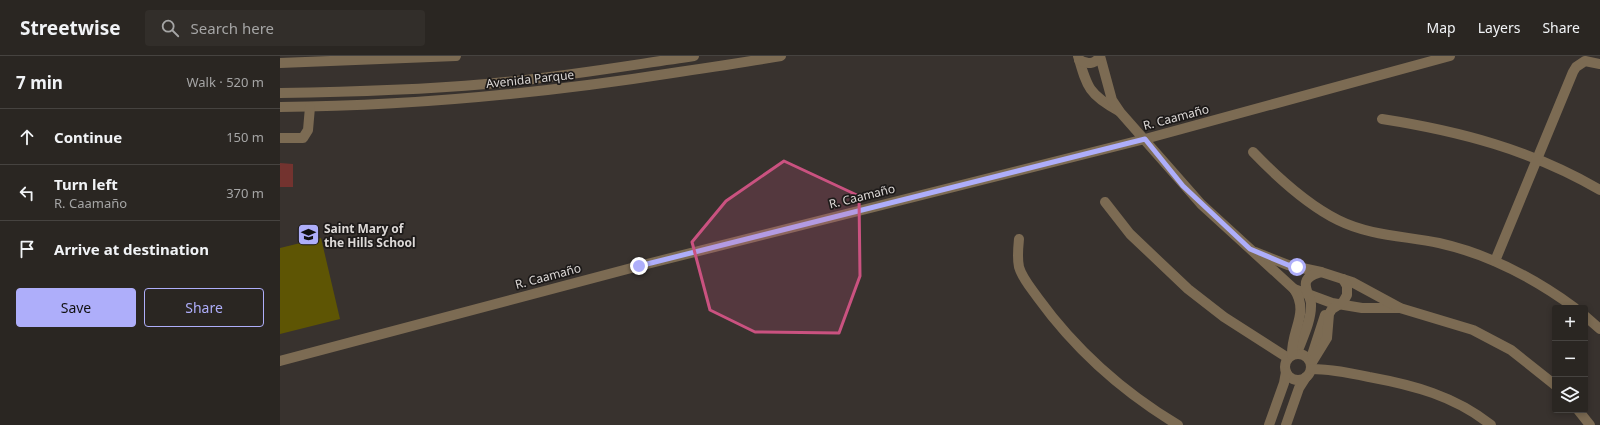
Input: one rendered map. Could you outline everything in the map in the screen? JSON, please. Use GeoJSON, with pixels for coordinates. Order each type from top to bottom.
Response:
{"type":"FeatureCollection","features":[{"type":"Feature","properties":{"kind":"street"},"geometry":{"type":"LineString","coordinates":[[280,62],[456,56]]}},
{"type":"Feature","properties":{"kind":"street","name":"Avenida Parque"},"geometry":{"type":"LineString","coordinates":[[280,93],[358,92],[486,84],[567,75],[694,56]]}},
{"type":"Feature","properties":{"kind":"street","name":"Avenida Parque"},"geometry":{"type":"LineString","coordinates":[[280,107],[357,106],[492,97],[632,80],[781,56]]}},
{"type":"Feature","properties":{"kind":"street","name":"R. Caamaño"},"geometry":{"type":"LineString","coordinates":[[280,361],[639,266],[1145,139],[1450,56]]}},
{"type":"Feature","properties":{"kind":"street"},"geometry":{"type":"LineString","coordinates":[[1079,58],[1089,64],[1095,63],[1100,57]]}},
{"type":"Feature","properties":{"kind":"street"},"geometry":{"type":"LineString","coordinates":[[1100,57],[1112,100],[1120,112],[1192,195],[1294,289],[1299,296],[1301,309],[1294,335],[1292,355]]}},
{"type":"Feature","properties":{"kind":"street"},"geometry":{"type":"LineString","coordinates":[[1079,58],[1083,76],[1089,89],[1101,100],[1120,112]]}},
{"type":"Feature","properties":{"kind":"street"},"geometry":{"type":"LineString","coordinates":[[1495,261],[1576,67],[1585,61],[1600,64]]}},
{"type":"Feature","properties":{"kind":"street"},"geometry":{"type":"LineString","coordinates":[[280,138],[304,138],[308,130],[310,107]]}},
{"type":"Feature","properties":{"kind":"street"},"geometry":{"type":"LineString","coordinates":[[1382,119],[1461,133],[1537,158],[1565,170],[1600,190]]}},
{"type":"Feature","properties":{"kind":"street"},"geometry":{"type":"LineString","coordinates":[[1253,152],[1292,189],[1338,220],[1372,232],[1440,244],[1495,261],[1544,286],[1571,305]]}},
{"type":"Feature","properties":{"kind":"street"},"geometry":{"type":"LineString","coordinates":[[1105,202],[1130,234],[1188,289],[1230,321],[1292,355],[1304,355],[1310,368]]}},
{"type":"Feature","properties":{"kind":"street"},"geometry":{"type":"LineString","coordinates":[[1019,239],[1017,255],[1020,270],[1053,318],[1083,351],[1121,385],[1154,410],[1178,425]]}},
{"type":"Feature","properties":{"kind":"street"},"geometry":{"type":"LineString","coordinates":[[1250,249],[1288,265],[1321,272],[1343,279],[1359,285],[1400,308],[1456,324],[1493,339],[1516,354],[1552,383]]}},
{"type":"Feature","properties":{"kind":"street"},"geometry":{"type":"LineString","coordinates":[[1269,425],[1284,383],[1286,372],[1285,364],[1292,355],[1309,316],[1311,305],[1310,296],[1306,289],[1307,280],[1312,275],[1321,272]]}},
{"type":"Feature","properties":{"kind":"street"},"geometry":{"type":"LineString","coordinates":[[1286,372],[1295,379],[1310,368],[1323,321],[1335,303],[1348,295],[1347,286],[1343,279]]}},
{"type":"Feature","properties":{"kind":"street"},"geometry":{"type":"LineString","coordinates":[[1294,289],[1310,296],[1335,303],[1362,308],[1400,308]]}},
{"type":"Feature","properties":{"kind":"street"},"geometry":{"type":"LineString","coordinates":[[1286,425],[1299,388],[1327,338],[1329,314],[1335,303]]}},
{"type":"Feature","properties":{"kind":"street"},"geometry":{"type":"LineString","coordinates":[[1309,316],[1323,321]]}},
{"type":"Feature","properties":{"kind":"street"},"geometry":{"type":"LineString","coordinates":[[1588,319],[1600,329]]}},
{"type":"Feature","properties":{"kind":"street"},"geometry":{"type":"LineString","coordinates":[[1310,368],[1336,371],[1416,386],[1433,392],[1464,407],[1491,425]]}},
{"type":"Feature","properties":{"kind":"street"},"geometry":{"type":"LineString","coordinates":[[1580,413],[1590,425]]}},
{"type":"Feature","properties":{"kind":"highlighted area"},"geometry":{"type":"Polygon","coordinates":[[[784,161],[859,196],[860,276],[839,333],[755,332],[710,310],[692,242],[726,201],[784,161]]]}},
{"type":"Feature","properties":{"kind":"shaded area"},"geometry":{"type":"Polygon","coordinates":[[[321,238],[340,319],[280,334],[280,248],[321,238]]]}},
{"type":"Feature","properties":{"kind":"building"},"geometry":{"type":"Polygon","coordinates":[[[280,163],[293,164],[293,187],[280,187],[280,163]]]}},
{"type":"Feature","properties":{"kind":"place","name":"Saint Mary of the Hills School"},"geometry":{"type":"Point","coordinates":[309,235]}},
{"type":"Feature","properties":{"kind":"route"},"geometry":{"type":"LineString","coordinates":[[639,266],[1145,139],[1183,186],[1238,239],[1250,249],[1288,265],[1297,267]]}}]}
